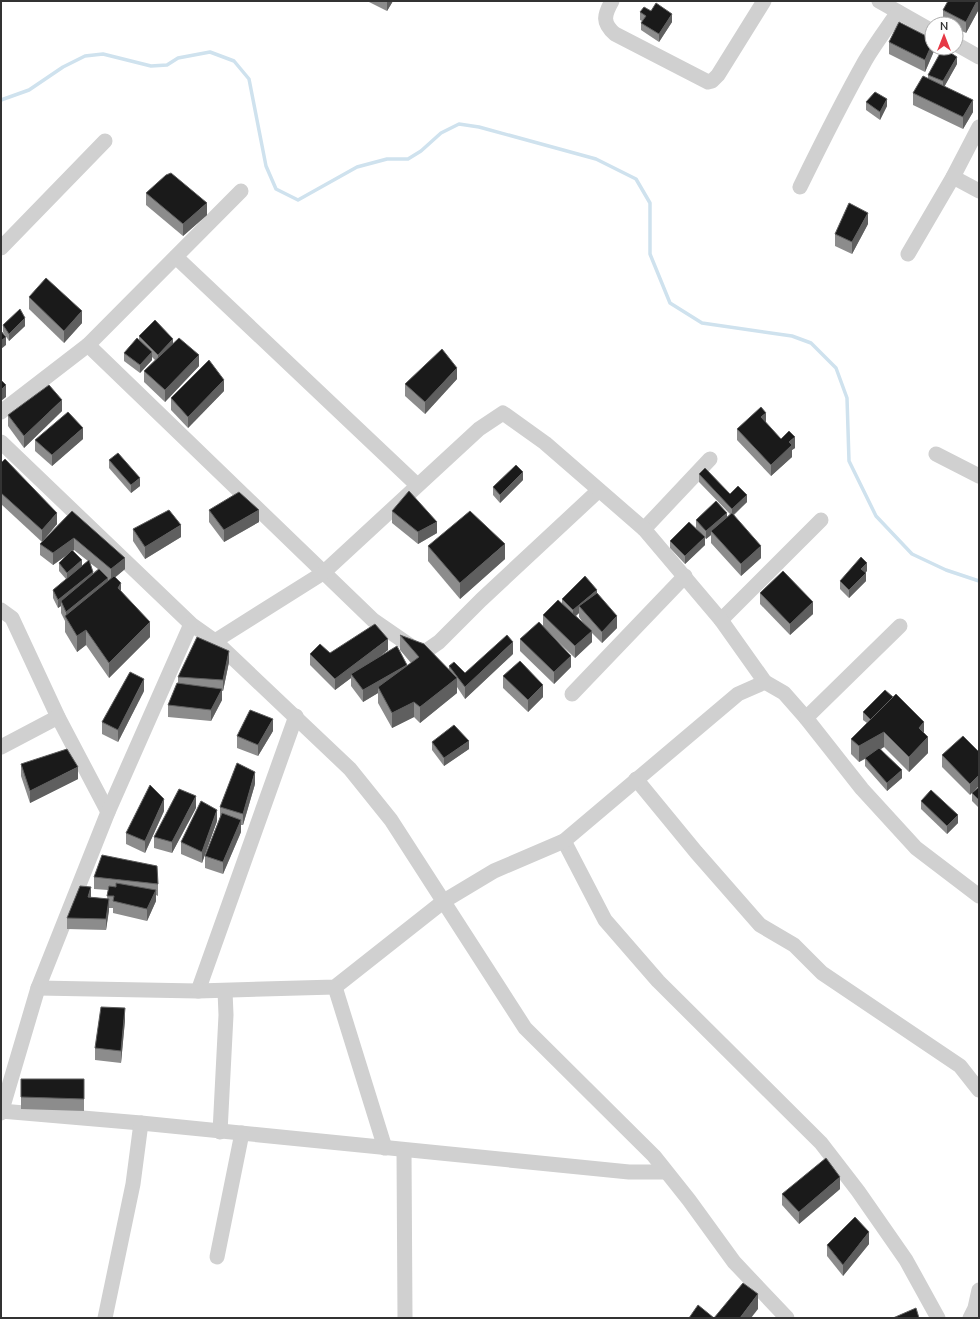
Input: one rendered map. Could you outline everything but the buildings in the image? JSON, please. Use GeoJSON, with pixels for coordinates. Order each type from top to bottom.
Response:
{"type":"FeatureCollection","features":[{"type":"Feature","properties":{"kind":"street"},"geometry":{"type":"LineString","coordinates":[[612,1],[605,17],[608,28],[615,34],[708,82],[712,81],[718,75],[764,1]]}},
{"type":"Feature","properties":{"kind":"street"},"geometry":{"type":"LineString","coordinates":[[879,1],[924,27]]}},
{"type":"Feature","properties":{"kind":"street"},"geometry":{"type":"LineString","coordinates":[[800,187],[835,116],[852,88],[866,60],[898,12]]}},
{"type":"Feature","properties":{"kind":"street"},"geometry":{"type":"LineString","coordinates":[[964,49],[979,57]]}},
{"type":"Feature","properties":{"kind":"street"},"geometry":{"type":"LineString","coordinates":[[908,254],[953,177],[979,127]]}},
{"type":"Feature","properties":{"kind":"street"},"geometry":{"type":"LineString","coordinates":[[1,248],[105,141]]}},
{"type":"Feature","properties":{"kind":"street"},"geometry":{"type":"LineString","coordinates":[[953,177],[979,191]]}},
{"type":"Feature","properties":{"kind":"street"},"geometry":{"type":"LineString","coordinates":[[1,412],[88,345],[241,191]]}},
{"type":"Feature","properties":{"kind":"street"},"geometry":{"type":"LineString","coordinates":[[176,257],[417,485]]}},
{"type":"Feature","properties":{"kind":"street"},"geometry":{"type":"LineString","coordinates":[[88,345],[373,620],[415,649],[426,650],[440,642],[481,600],[598,491]]}},
{"type":"Feature","properties":{"kind":"street"},"geometry":{"type":"LineString","coordinates":[[215,641],[323,573],[417,485],[468,441],[479,429],[503,413],[545,443],[598,491],[644,529],[686,576],[721,620],[765,682],[784,693],[806,718],[862,789],[916,848],[979,896]]}},
{"type":"Feature","properties":{"kind":"street"},"geometry":{"type":"LineString","coordinates":[[4,450],[191,624],[215,641],[296,716],[350,769],[391,820],[525,1028],[654,1156],[689,1200],[734,1262],[787,1318]]}},
{"type":"Feature","properties":{"kind":"street"},"geometry":{"type":"LineString","coordinates":[[936,454],[979,476]]}},
{"type":"Feature","properties":{"kind":"street"},"geometry":{"type":"LineString","coordinates":[[644,529],[710,459]]}},
{"type":"Feature","properties":{"kind":"street"},"geometry":{"type":"LineString","coordinates":[[721,620],[821,520]]}},
{"type":"Feature","properties":{"kind":"street"},"geometry":{"type":"LineString","coordinates":[[572,694],[686,576]]}},
{"type":"Feature","properties":{"kind":"street"},"geometry":{"type":"LineString","coordinates":[[1,610],[12,618],[58,717],[108,812]]}},
{"type":"Feature","properties":{"kind":"street"},"geometry":{"type":"LineString","coordinates":[[191,624],[108,812],[38,988],[1,1112],[141,1123],[630,1172],[666,1172]]}},
{"type":"Feature","properties":{"kind":"street"},"geometry":{"type":"LineString","coordinates":[[806,718],[900,626]]}},
{"type":"Feature","properties":{"kind":"street"},"geometry":{"type":"LineString","coordinates":[[38,988],[225,991],[335,987],[444,901],[494,871],[564,841],[738,694],[765,682]]}},
{"type":"Feature","properties":{"kind":"street"},"geometry":{"type":"LineString","coordinates":[[198,991],[296,716]]}},
{"type":"Feature","properties":{"kind":"street"},"geometry":{"type":"LineString","coordinates":[[1,747],[58,717]]}},
{"type":"Feature","properties":{"kind":"street"},"geometry":{"type":"LineString","coordinates":[[636,779],[696,852],[760,925],[794,944],[822,973],[960,1066],[979,1090]]}},
{"type":"Feature","properties":{"kind":"street"},"geometry":{"type":"LineString","coordinates":[[564,841],[605,920],[658,981],[821,1143],[858,1191],[906,1260],[938,1318]]}},
{"type":"Feature","properties":{"kind":"street"},"geometry":{"type":"LineString","coordinates":[[335,987],[385,1148]]}},
{"type":"Feature","properties":{"kind":"street"},"geometry":{"type":"LineString","coordinates":[[220,1132],[226,1016],[225,991]]}},
{"type":"Feature","properties":{"kind":"street"},"geometry":{"type":"LineString","coordinates":[[105,1318],[133,1184],[141,1123]]}},
{"type":"Feature","properties":{"kind":"street"},"geometry":{"type":"LineString","coordinates":[[217,1258],[242,1133]]}},
{"type":"Feature","properties":{"kind":"street"},"geometry":{"type":"LineString","coordinates":[[404,1150],[405,1318]]}},
{"type":"Feature","properties":{"kind":"street"},"geometry":{"type":"LineString","coordinates":[[970,1318],[975,1308],[979,1290]]}},
{"type":"Feature","properties":{"kind":"waterway"},"geometry":{"type":"LineString","coordinates":[[1,100],[29,90],[63,67],[85,56],[103,54],[151,66],[167,65],[178,58],[210,52],[234,61],[249,79],[266,166],[276,189],[298,200],[357,167],[387,159],[408,159],[421,151],[441,133],[459,124],[479,127],[596,159],[636,179],[650,203],[650,254],[670,303],[702,323],[792,336],[811,343],[836,368],[847,398],[849,461],[876,516],[912,554],[946,570],[979,581]]}}]}
